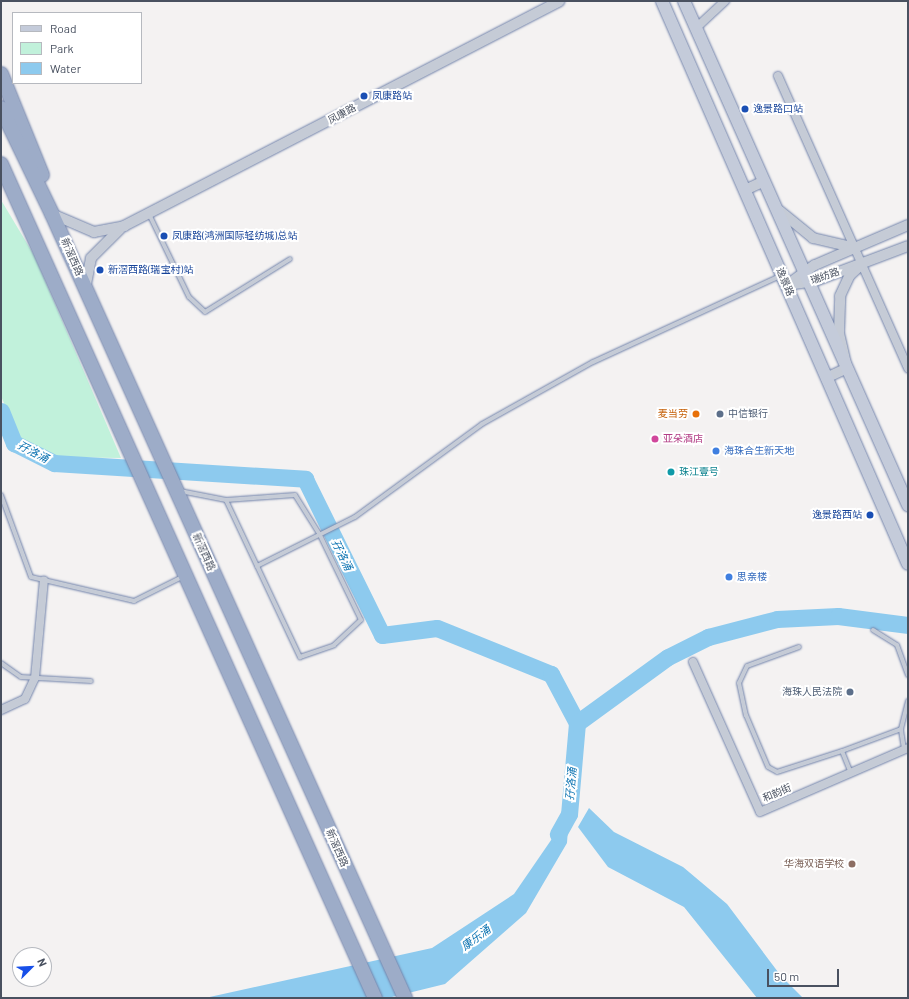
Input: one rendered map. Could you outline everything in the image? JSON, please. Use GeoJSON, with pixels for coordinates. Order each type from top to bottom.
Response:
{"type":"FeatureCollection","features":[{"type":"Feature","properties":{"kind":"highway"},"geometry":{"type":"LineString","coordinates":[[1,74],[30,139],[52,214]]}},
{"type":"Feature","properties":{"kind":"highway","name":"新滘西路"},"geometry":{"type":"LineString","coordinates":[[1,108],[86,288],[405,998]]}},
{"type":"Feature","properties":{"kind":"highway"},"geometry":{"type":"LineString","coordinates":[[1,164],[375,998]]}},
{"type":"Feature","properties":{"kind":"main road","name":"逸景路"},"geometry":{"type":"LineString","coordinates":[[662,1],[908,564]]}},
{"type":"Feature","properties":{"kind":"main road"},"geometry":{"type":"LineString","coordinates":[[684,1],[908,505]]}},
{"type":"Feature","properties":{"kind":"street","name":"凤康路"},"geometry":{"type":"LineString","coordinates":[[124,226],[544,4],[559,1]]}},
{"type":"Feature","properties":{"kind":"street"},"geometry":{"type":"LineString","coordinates":[[696,28],[725,1]]}},
{"type":"Feature","properties":{"kind":"street"},"geometry":{"type":"LineString","coordinates":[[778,76],[856,247],[908,368]]}},
{"type":"Feature","properties":{"kind":"street"},"geometry":{"type":"LineString","coordinates":[[1,181],[24,214]]}},
{"type":"Feature","properties":{"kind":"street"},"geometry":{"type":"LineString","coordinates":[[745,190],[764,181]]}},
{"type":"Feature","properties":{"kind":"street"},"geometry":{"type":"LineString","coordinates":[[775,206],[810,237],[822,243],[856,247]]}},
{"type":"Feature","properties":{"kind":"street"},"geometry":{"type":"LineString","coordinates":[[52,214],[94,232],[124,226]]}},
{"type":"Feature","properties":{"kind":"street"},"geometry":{"type":"LineString","coordinates":[[807,277],[856,247],[908,225]]}},
{"type":"Feature","properties":{"kind":"street"},"geometry":{"type":"LineString","coordinates":[[86,288],[91,258],[124,226]]}},
{"type":"Feature","properties":{"kind":"street","name":"瑞纺路"},"geometry":{"type":"LineString","coordinates":[[784,280],[807,277],[863,263],[908,246]]}},
{"type":"Feature","properties":{"kind":"street"},"geometry":{"type":"LineString","coordinates":[[826,378],[847,368],[838,332],[840,296],[850,275],[863,263]]}},
{"type":"Feature","properties":{"kind":"street"},"geometry":{"type":"LineString","coordinates":[[1,710],[25,699],[35,678],[44,580]]}},
{"type":"Feature","properties":{"kind":"street","name":"和韵街"},"geometry":{"type":"LineString","coordinates":[[693,662],[760,812],[906,749]]}},
{"type":"Feature","properties":{"kind":"lane"},"geometry":{"type":"LineString","coordinates":[[149,214],[189,297],[205,312],[290,259]]}},
{"type":"Feature","properties":{"kind":"lane"},"geometry":{"type":"LineString","coordinates":[[257,566],[355,517],[482,424],[593,362],[784,280]]}},
{"type":"Feature","properties":{"kind":"lane"},"geometry":{"type":"LineString","coordinates":[[176,490],[226,500],[295,495],[320,534],[361,620],[334,645],[300,657],[226,500]]}},
{"type":"Feature","properties":{"kind":"lane"},"geometry":{"type":"LineString","coordinates":[[1,495],[31,577],[134,601],[186,575]]}},
{"type":"Feature","properties":{"kind":"lane"},"geometry":{"type":"LineString","coordinates":[[873,630],[897,645],[908,675]]}},
{"type":"Feature","properties":{"kind":"lane"},"geometry":{"type":"LineString","coordinates":[[799,647],[747,666],[739,683],[746,715],[768,766],[777,772],[842,751],[901,729]]}},
{"type":"Feature","properties":{"kind":"lane"},"geometry":{"type":"LineString","coordinates":[[1,663],[21,677],[91,681]]}},
{"type":"Feature","properties":{"kind":"lane"},"geometry":{"type":"LineString","coordinates":[[906,749],[901,729],[908,701]]}},
{"type":"Feature","properties":{"kind":"lane"},"geometry":{"type":"LineString","coordinates":[[842,751],[851,772]]}},
{"type":"Feature","properties":{"kind":"green space"},"geometry":{"type":"Polygon","coordinates":[[[1,200],[34,255],[121,458],[54,457],[18,436],[1,396],[1,200]]]}},
{"type":"Feature","properties":{"kind":"water"},"geometry":{"type":"Polygon","coordinates":[[[589,808],[614,832],[683,867],[727,904],[781,976],[803,998],[757,998],[684,907],[608,867],[578,827],[589,808]]]}},
{"type":"Feature","properties":{"kind":"water","name":"康乐涌"},"geometry":{"type":"Polygon","coordinates":[[[569,814],[567,843],[526,913],[445,984],[388,998],[205,998],[432,948],[514,894],[569,814]]]}},
{"type":"Feature","properties":{"kind":"waterway","name":"孖洛涌"},"geometry":{"type":"LineString","coordinates":[[1,411],[14,443],[54,463],[305,479],[382,635],[437,628],[551,674],[577,723],[569,814],[558,834]]}},
{"type":"Feature","properties":{"kind":"waterway"},"geometry":{"type":"LineString","coordinates":[[577,723],[668,657],[708,637],[777,619],[838,616],[908,625]]}},
{"type":"Feature","properties":{"kind":"place","name":"凤康路站"},"geometry":{"type":"Point","coordinates":[364,96]}},
{"type":"Feature","properties":{"kind":"place","name":"逸景路口站"},"geometry":{"type":"Point","coordinates":[745,109]}},
{"type":"Feature","properties":{"kind":"place","name":"凤康路(鸿洲国际轻纺城)总站"},"geometry":{"type":"Point","coordinates":[164,236]}},
{"type":"Feature","properties":{"kind":"place","name":"新滘西路(瑞宝村)站"},"geometry":{"type":"Point","coordinates":[100,270]}},
{"type":"Feature","properties":{"kind":"place","name":"麦当劳"},"geometry":{"type":"Point","coordinates":[696,414]}},
{"type":"Feature","properties":{"kind":"place","name":"中信银行"},"geometry":{"type":"Point","coordinates":[720,414]}},
{"type":"Feature","properties":{"kind":"place","name":"亚朵酒店"},"geometry":{"type":"Point","coordinates":[655,439]}},
{"type":"Feature","properties":{"kind":"place","name":"海珠合生新天地"},"geometry":{"type":"Point","coordinates":[716,451]}},
{"type":"Feature","properties":{"kind":"place","name":"珠江壹号"},"geometry":{"type":"Point","coordinates":[671,472]}},
{"type":"Feature","properties":{"kind":"place","name":"逸景路西站"},"geometry":{"type":"Point","coordinates":[870,515]}},
{"type":"Feature","properties":{"kind":"place","name":"思亲楼"},"geometry":{"type":"Point","coordinates":[729,577]}},
{"type":"Feature","properties":{"kind":"place","name":"海珠人民法院"},"geometry":{"type":"Point","coordinates":[850,692]}},
{"type":"Feature","properties":{"kind":"place","name":"华海双语学校"},"geometry":{"type":"Point","coordinates":[852,864]}}]}
